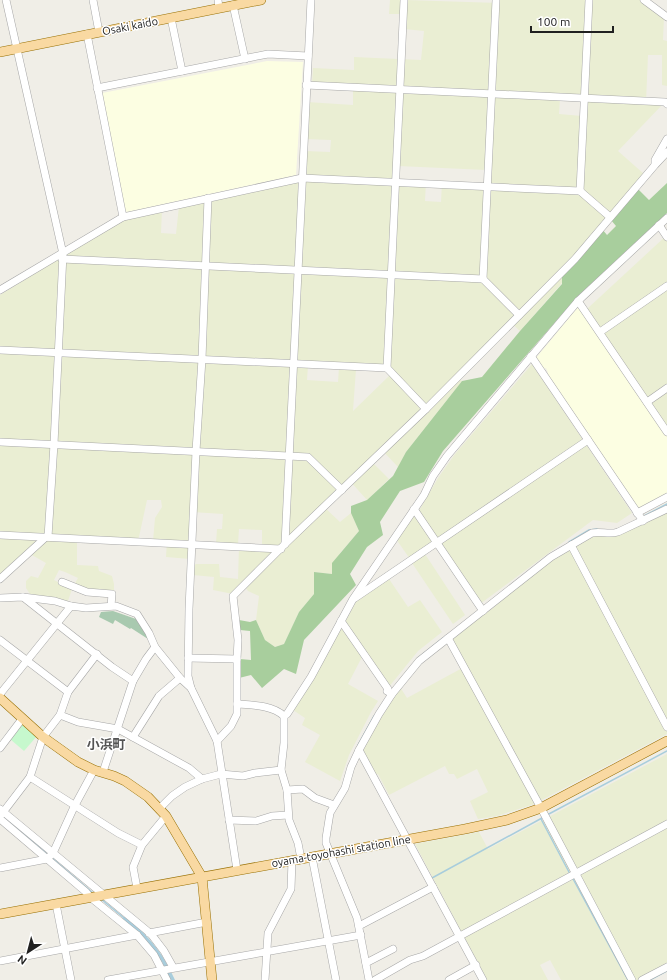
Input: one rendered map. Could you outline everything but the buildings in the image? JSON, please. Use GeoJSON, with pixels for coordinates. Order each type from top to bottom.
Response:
{"type":"FeatureCollection","features":[{"type":"Feature","properties":{"kind":"main road","name":"Osaki kaido"},"geometry":{"type":"LineString","coordinates":[[0,52],[171,18],[218,4],[233,5],[261,0]]}},
{"type":"Feature","properties":{"kind":"main road"},"geometry":{"type":"LineString","coordinates":[[0,698],[43,737],[78,762],[124,780],[160,808],[202,877],[212,980]]}},
{"type":"Feature","properties":{"kind":"main road","name":"oyama-toyohashi station line"},"geometry":{"type":"LineString","coordinates":[[0,914],[544,814],[667,741]]}},
{"type":"Feature","properties":{"kind":"street"},"geometry":{"type":"LineString","coordinates":[[0,579],[47,537],[54,444],[62,256],[6,0]]}},
{"type":"Feature","properties":{"kind":"street"},"geometry":{"type":"LineString","coordinates":[[93,0],[99,32]]}},
{"type":"Feature","properties":{"kind":"street"},"geometry":{"type":"LineString","coordinates":[[283,546],[289,456],[311,0]]}},
{"type":"Feature","properties":{"kind":"street"},"geometry":{"type":"LineString","coordinates":[[387,368],[394,182],[404,0]]}},
{"type":"Feature","properties":{"kind":"street"},"geometry":{"type":"LineString","coordinates":[[482,279],[496,0]]}},
{"type":"Feature","properties":{"kind":"street"},"geometry":{"type":"LineString","coordinates":[[580,191],[589,0]]}},
{"type":"Feature","properties":{"kind":"street"},"geometry":{"type":"LineString","coordinates":[[644,0],[667,17]]}},
{"type":"Feature","properties":{"kind":"street"},"geometry":{"type":"LineString","coordinates":[[233,5],[245,59]]}},
{"type":"Feature","properties":{"kind":"street"},"geometry":{"type":"LineString","coordinates":[[171,18],[182,71]]}},
{"type":"Feature","properties":{"kind":"street"},"geometry":{"type":"LineString","coordinates":[[87,34],[123,217]]}},
{"type":"Feature","properties":{"kind":"street"},"geometry":{"type":"LineString","coordinates":[[97,88],[268,54],[308,56]]}},
{"type":"Feature","properties":{"kind":"street"},"geometry":{"type":"LineString","coordinates":[[306,85],[665,102],[667,104]]}},
{"type":"Feature","properties":{"kind":"street"},"geometry":{"type":"LineString","coordinates":[[654,165],[654,160],[667,139]]}},
{"type":"Feature","properties":{"kind":"street"},"geometry":{"type":"LineString","coordinates":[[216,741],[231,726],[237,714],[238,640],[233,596],[426,409],[575,259],[654,165],[667,152]]}},
{"type":"Feature","properties":{"kind":"street"},"geometry":{"type":"LineString","coordinates":[[0,290],[62,256],[123,217],[302,178],[487,188],[580,191],[610,217]]}},
{"type":"Feature","properties":{"kind":"street"},"geometry":{"type":"LineString","coordinates":[[208,198],[202,359],[192,544],[188,676],[191,688],[216,741],[237,870]]}},
{"type":"Feature","properties":{"kind":"street"},"geometry":{"type":"LineString","coordinates":[[284,716],[288,714],[303,690],[353,599],[414,509],[433,476],[447,456],[578,301],[667,218]]}},
{"type":"Feature","properties":{"kind":"street"},"geometry":{"type":"LineString","coordinates":[[660,225],[667,237]]}},
{"type":"Feature","properties":{"kind":"street"},"geometry":{"type":"LineString","coordinates":[[62,256],[206,266],[482,279],[519,315]]}},
{"type":"Feature","properties":{"kind":"street"},"geometry":{"type":"LineString","coordinates":[[600,332],[667,286]]}},
{"type":"Feature","properties":{"kind":"street"},"geometry":{"type":"LineString","coordinates":[[578,301],[667,432]]}},
{"type":"Feature","properties":{"kind":"street"},"geometry":{"type":"LineString","coordinates":[[0,350],[58,351],[387,368],[426,409]]}},
{"type":"Feature","properties":{"kind":"street"},"geometry":{"type":"LineString","coordinates":[[531,356],[639,517]]}},
{"type":"Feature","properties":{"kind":"street"},"geometry":{"type":"LineString","coordinates":[[647,402],[667,388]]}},
{"type":"Feature","properties":{"kind":"street"},"geometry":{"type":"LineString","coordinates":[[353,599],[588,440]]}},
{"type":"Feature","properties":{"kind":"street"},"geometry":{"type":"LineString","coordinates":[[0,442],[308,457],[342,490]]}},
{"type":"Feature","properties":{"kind":"street"},"geometry":{"type":"LineString","coordinates":[[369,980],[357,918],[326,843],[326,838],[330,813],[344,788],[359,750],[390,693],[419,661],[482,609],[551,557],[592,533],[615,534],[667,497]]}},
{"type":"Feature","properties":{"kind":"street"},"geometry":{"type":"LineString","coordinates":[[414,509],[482,609]]}},
{"type":"Feature","properties":{"kind":"street"},"geometry":{"type":"LineString","coordinates":[[639,517],[667,509]]}},
{"type":"Feature","properties":{"kind":"street"},"geometry":{"type":"LineString","coordinates":[[0,535],[192,544],[283,546]]}},
{"type":"Feature","properties":{"kind":"street"},"geometry":{"type":"LineString","coordinates":[[571,545],[667,728]]}},
{"type":"Feature","properties":{"kind":"street"},"geometry":{"type":"LineString","coordinates":[[62,582],[86,592],[112,594],[111,606]]}},
{"type":"Feature","properties":{"kind":"street"},"geometry":{"type":"LineString","coordinates":[[0,598],[23,597],[55,601],[71,606],[86,608],[116,606],[137,614],[149,632],[155,647],[180,678],[191,688]]}},
{"type":"Feature","properties":{"kind":"street"},"geometry":{"type":"LineString","coordinates":[[23,597],[112,667],[133,681]]}},
{"type":"Feature","properties":{"kind":"street"},"geometry":{"type":"LineString","coordinates":[[0,694],[71,606]]}},
{"type":"Feature","properties":{"kind":"street"},"geometry":{"type":"LineString","coordinates":[[341,621],[390,693]]}},
{"type":"Feature","properties":{"kind":"street"},"geometry":{"type":"LineString","coordinates":[[448,638],[544,814],[572,875],[632,980]]}},
{"type":"Feature","properties":{"kind":"street"},"geometry":{"type":"LineString","coordinates":[[0,640],[68,692]]}},
{"type":"Feature","properties":{"kind":"street"},"geometry":{"type":"LineString","coordinates":[[0,868],[47,859],[53,853],[74,807],[98,771],[118,729],[133,681],[155,647]]}},
{"type":"Feature","properties":{"kind":"street"},"geometry":{"type":"LineString","coordinates":[[1,814],[30,777],[43,737],[60,715],[68,692],[97,654]]}},
{"type":"Feature","properties":{"kind":"street"},"geometry":{"type":"LineString","coordinates":[[188,658],[237,659]]}},
{"type":"Feature","properties":{"kind":"street"},"geometry":{"type":"LineString","coordinates":[[133,737],[159,696],[180,678]]}},
{"type":"Feature","properties":{"kind":"street"},"geometry":{"type":"LineString","coordinates":[[237,704],[266,707],[280,712],[284,716],[284,743],[281,770],[287,790],[288,815],[298,843],[291,889],[268,933],[265,980]]}},
{"type":"Feature","properties":{"kind":"street"},"geometry":{"type":"LineString","coordinates":[[60,715],[78,722],[118,729],[189,768],[202,780]]}},
{"type":"Feature","properties":{"kind":"street"},"geometry":{"type":"LineString","coordinates":[[0,748],[22,719]]}},
{"type":"Feature","properties":{"kind":"street"},"geometry":{"type":"LineString","coordinates":[[359,750],[483,980]]}},
{"type":"Feature","properties":{"kind":"street"},"geometry":{"type":"LineString","coordinates":[[160,808],[172,796],[185,787],[221,774],[243,776],[255,772],[281,770]]}},
{"type":"Feature","properties":{"kind":"street"},"geometry":{"type":"LineString","coordinates":[[30,777],[74,807],[118,834],[142,845]]}},
{"type":"Feature","properties":{"kind":"street"},"geometry":{"type":"LineString","coordinates":[[287,790],[303,789],[315,798],[334,805]]}},
{"type":"Feature","properties":{"kind":"street"},"geometry":{"type":"LineString","coordinates":[[1,814],[53,853],[137,935],[154,955],[163,969],[167,980]]}},
{"type":"Feature","properties":{"kind":"street"},"geometry":{"type":"LineString","coordinates":[[1,814],[47,859],[86,892],[97,896],[149,933],[164,951],[173,967]]}},
{"type":"Feature","properties":{"kind":"street"},"geometry":{"type":"LineString","coordinates":[[229,820],[256,821],[272,816],[288,815]]}},
{"type":"Feature","properties":{"kind":"street"},"geometry":{"type":"LineString","coordinates":[[137,888],[133,866],[142,845],[166,816]]}},
{"type":"Feature","properties":{"kind":"street"},"geometry":{"type":"LineString","coordinates":[[375,980],[410,960],[423,956],[667,824]]}},
{"type":"Feature","properties":{"kind":"street"},"geometry":{"type":"LineString","coordinates":[[312,857],[336,980]]}},
{"type":"Feature","properties":{"kind":"street"},"geometry":{"type":"LineString","coordinates":[[359,926],[433,887]]}},
{"type":"Feature","properties":{"kind":"street"},"geometry":{"type":"LineString","coordinates":[[56,904],[71,980]]}},
{"type":"Feature","properties":{"kind":"street"},"geometry":{"type":"LineString","coordinates":[[149,933],[207,922]]}},
{"type":"Feature","properties":{"kind":"street"},"geometry":{"type":"LineString","coordinates":[[108,980],[361,934]]}},
{"type":"Feature","properties":{"kind":"street"},"geometry":{"type":"LineString","coordinates":[[0,960],[137,935]]}},
{"type":"Feature","properties":{"kind":"street"},"geometry":{"type":"LineString","coordinates":[[366,963],[392,949]]}},
{"type":"Feature","properties":{"kind":"street"},"geometry":{"type":"LineString","coordinates":[[449,980],[476,966]]}},
{"type":"Feature","properties":{"kind":"street"},"geometry":{"type":"LineString","coordinates":[[642,980],[667,967]]}},
{"type":"Feature","properties":{"kind":"shaded area"},"geometry":{"type":"Polygon","coordinates":[[[390,0],[402,0],[401,14],[389,14],[390,0]]]}},
{"type":"Feature","properties":{"kind":"shaded area"},"geometry":{"type":"Polygon","coordinates":[[[405,0],[499,3],[499,0],[640,0],[664,17],[663,40],[667,41],[667,86],[662,85],[662,55],[648,55],[646,102],[663,104],[618,151],[644,174],[562,275],[562,283],[520,331],[510,322],[457,376],[462,381],[406,452],[398,467],[381,449],[370,460],[389,479],[367,500],[349,480],[323,506],[340,522],[351,513],[359,531],[340,553],[332,574],[314,572],[314,594],[299,612],[284,644],[275,647],[265,640],[256,620],[259,596],[248,591],[243,584],[233,594],[213,590],[214,577],[193,575],[193,566],[196,564],[219,564],[220,577],[238,579],[239,547],[262,549],[262,530],[239,529],[238,544],[216,543],[217,529],[222,529],[223,514],[192,512],[190,559],[166,557],[167,541],[153,541],[155,518],[162,507],[161,500],[147,500],[138,539],[77,537],[77,565],[98,566],[99,571],[112,576],[114,591],[95,591],[74,585],[78,578],[59,570],[54,580],[72,589],[68,601],[30,594],[26,588],[26,581],[31,576],[38,578],[46,563],[30,554],[0,577],[0,295],[125,218],[162,209],[161,233],[176,234],[179,206],[304,180],[305,151],[330,152],[331,140],[305,139],[307,102],[353,105],[353,86],[312,84],[313,68],[354,70],[354,57],[421,60],[424,31],[404,29],[405,0]],[[560,99],[559,114],[582,116],[583,101],[560,99]],[[398,166],[398,180],[426,181],[425,201],[441,202],[442,182],[485,185],[486,170],[398,166]],[[308,366],[307,380],[338,382],[339,367],[308,366]],[[356,369],[353,411],[390,375],[385,370],[356,369]]]}},
{"type":"Feature","properties":{"kind":"shaded area"},"geometry":{"type":"Polygon","coordinates":[[[267,61],[303,62],[296,175],[127,212],[125,210],[102,93],[267,61]]]}},
{"type":"Feature","properties":{"kind":"shaded area"},"geometry":{"type":"Polygon","coordinates":[[[667,235],[667,427],[587,309],[667,235]]]}},
{"type":"Feature","properties":{"kind":"shaded area"},"geometry":{"type":"Polygon","coordinates":[[[579,306],[667,436],[667,494],[638,509],[547,374],[546,368],[544,369],[536,358],[579,306]]]}},
{"type":"Feature","properties":{"kind":"shaded area"},"geometry":{"type":"Polygon","coordinates":[[[532,364],[632,513],[617,523],[593,520],[480,604],[437,540],[410,559],[396,539],[414,513],[416,516],[438,478],[455,454],[532,364]]]}},
{"type":"Feature","properties":{"kind":"shaded area"},"geometry":{"type":"Polygon","coordinates":[[[667,511],[667,734],[534,804],[497,816],[478,819],[470,801],[488,792],[477,769],[457,779],[454,774],[449,774],[445,766],[389,795],[378,774],[375,775],[362,750],[367,739],[400,687],[407,698],[466,666],[451,638],[493,608],[513,590],[553,559],[590,535],[637,525],[640,526],[667,511]]]}},
{"type":"Feature","properties":{"kind":"shaded area"},"geometry":{"type":"Polygon","coordinates":[[[425,554],[465,615],[453,624],[412,563],[425,554]]]}},
{"type":"Feature","properties":{"kind":"shaded area"},"geometry":{"type":"Polygon","coordinates":[[[389,579],[408,607],[420,600],[442,632],[418,651],[388,688],[345,622],[356,602],[389,579]]]}},
{"type":"Feature","properties":{"kind":"shaded area"},"geometry":{"type":"Polygon","coordinates":[[[113,611],[136,619],[148,639],[115,620],[113,624],[99,617],[101,612],[113,611]]]}},
{"type":"Feature","properties":{"kind":"shaded area"},"geometry":{"type":"Polygon","coordinates":[[[343,624],[363,655],[348,684],[378,701],[349,755],[340,781],[305,762],[320,735],[302,725],[305,718],[293,710],[303,696],[343,624]]]}},
{"type":"Feature","properties":{"kind":"shaded area"},"geometry":{"type":"Polygon","coordinates":[[[667,754],[667,963],[637,980],[561,980],[550,960],[540,965],[548,980],[487,980],[415,844],[479,832],[488,849],[667,754]]]}},
{"type":"Feature","properties":{"kind":"green space"},"geometry":{"type":"Polygon","coordinates":[[[667,183],[667,213],[578,296],[443,451],[424,482],[400,491],[380,522],[383,535],[367,547],[350,574],[356,585],[304,640],[296,674],[284,669],[262,688],[251,675],[239,678],[240,659],[251,660],[250,631],[240,630],[239,620],[250,622],[256,620],[265,640],[275,647],[284,644],[299,612],[314,594],[314,572],[332,574],[332,563],[359,531],[351,513],[351,506],[367,500],[393,476],[406,452],[462,381],[482,377],[562,284],[562,275],[602,229],[607,235],[616,226],[611,220],[638,189],[649,200],[667,183]]]}},
{"type":"Feature","properties":{"kind":"green space"},"geometry":{"type":"Polygon","coordinates":[[[21,724],[37,736],[24,751],[10,739],[21,724]]]}},
{"type":"Feature","properties":{"kind":"water"},"geometry":{"type":"Polygon","coordinates":[[[124,916],[148,937],[160,952],[175,980],[170,980],[162,962],[122,920],[124,916]]]}},
{"type":"Feature","properties":{"kind":"waterway"},"geometry":{"type":"LineString","coordinates":[[644,516],[667,504]]}},
{"type":"Feature","properties":{"kind":"waterway"},"geometry":{"type":"LineString","coordinates":[[569,542],[589,530],[597,529]]}},
{"type":"Feature","properties":{"kind":"waterway"},"geometry":{"type":"LineString","coordinates":[[418,658],[443,638]]}},
{"type":"Feature","properties":{"kind":"waterway"},"geometry":{"type":"LineString","coordinates":[[358,745],[374,716]]}},
{"type":"Feature","properties":{"kind":"waterway"},"geometry":{"type":"LineString","coordinates":[[547,815],[667,751]]}},
{"type":"Feature","properties":{"kind":"waterway"},"geometry":{"type":"LineString","coordinates":[[3,816],[47,854]]}},
{"type":"Feature","properties":{"kind":"waterway"},"geometry":{"type":"LineString","coordinates":[[432,878],[542,818]]}},
{"type":"Feature","properties":{"kind":"waterway"},"geometry":{"type":"LineString","coordinates":[[541,819],[570,874]]}},
{"type":"Feature","properties":{"kind":"waterway"},"geometry":{"type":"LineString","coordinates":[[52,858],[93,893]]}},
{"type":"Feature","properties":{"kind":"waterway"},"geometry":{"type":"LineString","coordinates":[[572,877],[628,980]]}},
{"type":"Feature","properties":{"kind":"waterway"},"geometry":{"type":"LineString","coordinates":[[101,899],[124,918]]}},
{"type":"Feature","properties":{"kind":"waterway"},"geometry":{"type":"LineString","coordinates":[[650,980],[667,971]]}},
{"type":"Feature","properties":{"kind":"district","name":"小浜町"},"geometry":{"type":"Point","coordinates":[106,744]}}]}
